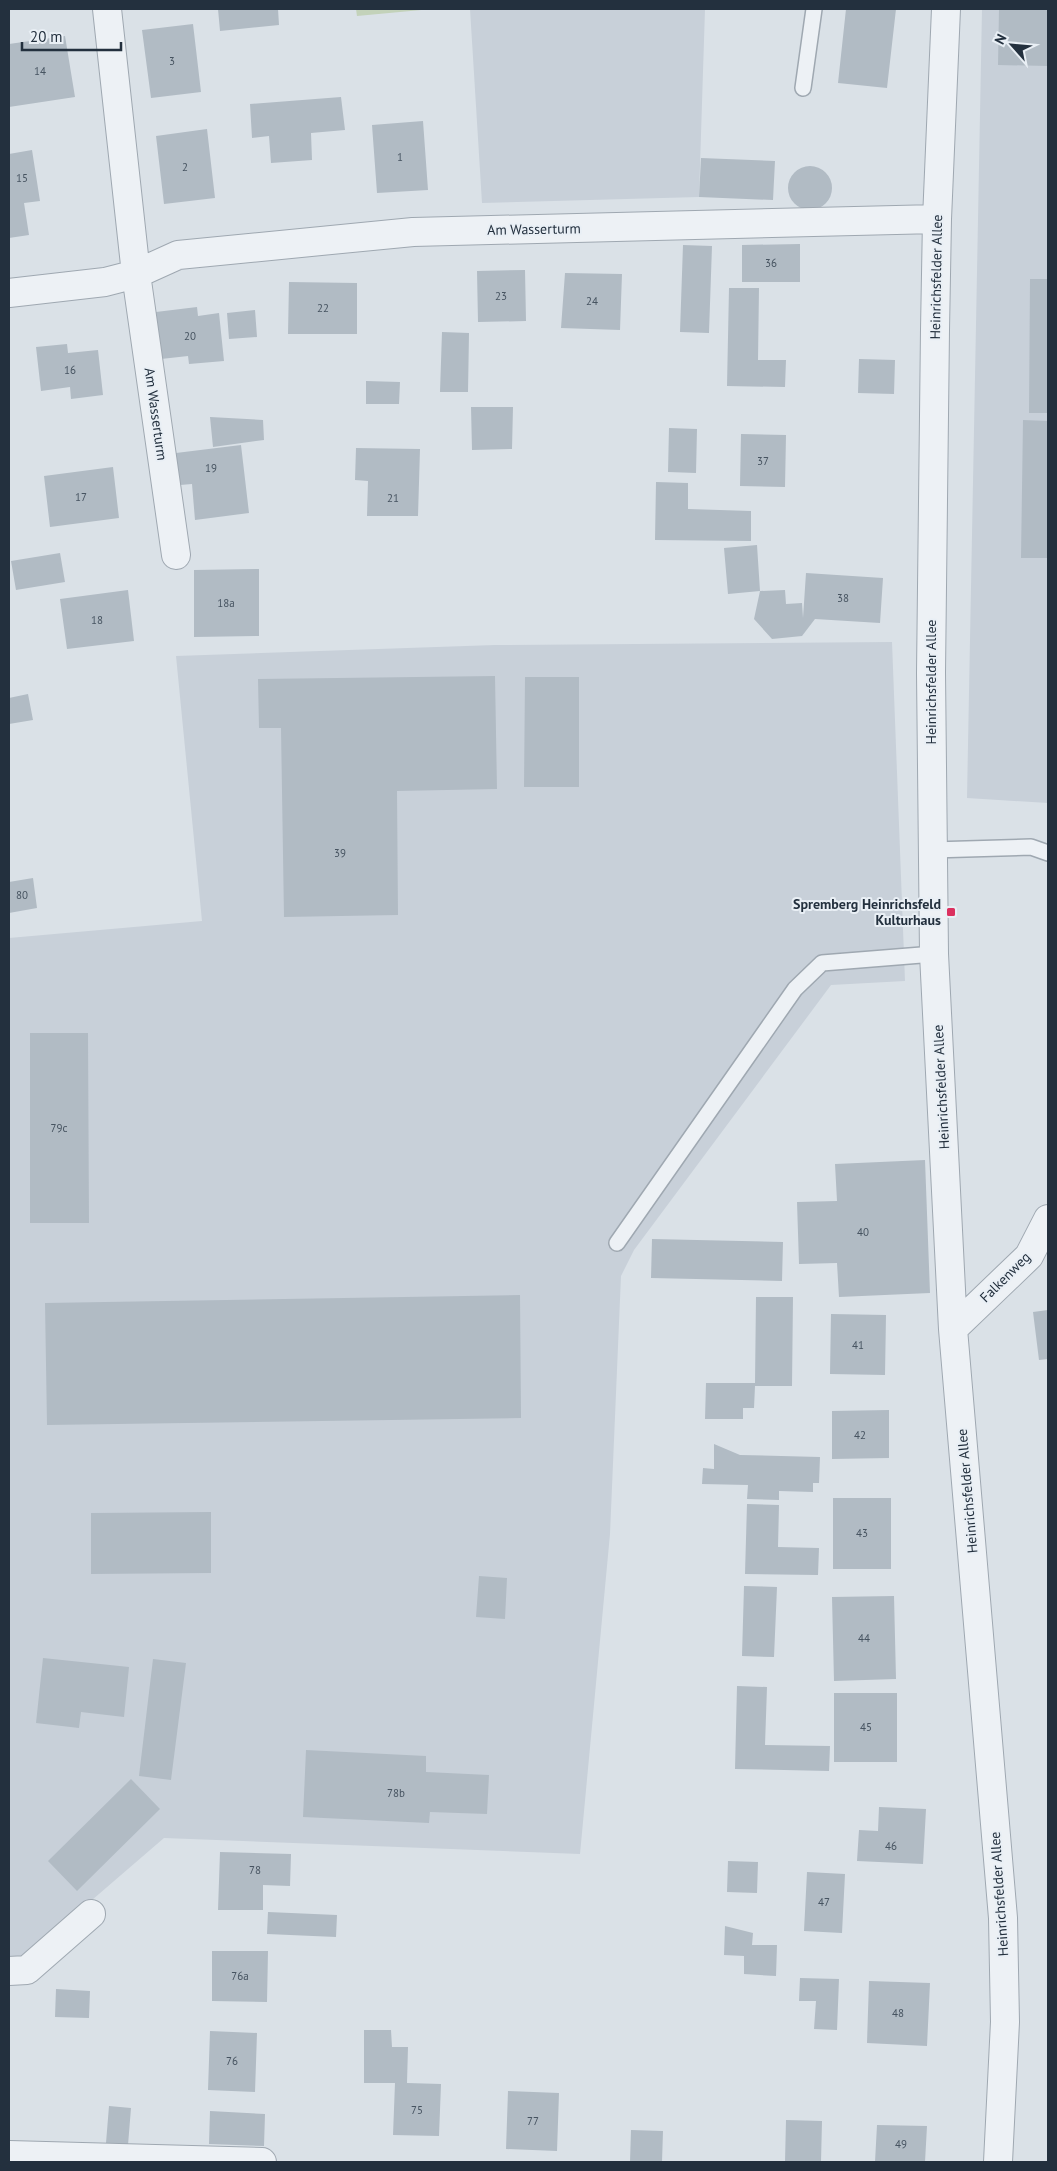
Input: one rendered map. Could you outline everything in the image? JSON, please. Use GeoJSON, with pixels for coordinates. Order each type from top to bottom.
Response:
{"type":"FeatureCollection","features":[{"type":"Feature","properties":{"kind":"street","name":"Am Wasserturm"},"geometry":{"type":"LineString","coordinates":[[107,9],[136,274],[176,555]]}},
{"type":"Feature","properties":{"kind":"street","name":"Heinrichsfelder Allee"},"geometry":{"type":"LineString","coordinates":[[946,9],[937,219],[931,673],[934,954],[953,1329],[1003,1918],[1005,2022],[998,2162]]}},
{"type":"Feature","properties":{"kind":"street","name":"Am Wasserturm"},"geometry":{"type":"LineString","coordinates":[[9,293],[105,282],[136,274],[178,255],[413,232],[937,219]]}},
{"type":"Feature","properties":{"kind":"street","name":"Falkenweg"},"geometry":{"type":"LineString","coordinates":[[953,1329],[1030,1256],[1048,1219]]}},
{"type":"Feature","properties":{"kind":"street"},"geometry":{"type":"LineString","coordinates":[[9,1971],[27,1970],[91,1914]]}},
{"type":"Feature","properties":{"kind":"street"},"geometry":{"type":"LineString","coordinates":[[9,2155],[262,2162]]}},
{"type":"Feature","properties":{"kind":"lane"},"geometry":{"type":"LineString","coordinates":[[804,88],[814,9]]}},
{"type":"Feature","properties":{"kind":"lane"},"geometry":{"type":"LineString","coordinates":[[932,850],[1031,847],[1048,853]]}},
{"type":"Feature","properties":{"kind":"lane"},"geometry":{"type":"LineString","coordinates":[[617,1243],[795,989],[822,963],[934,954]]}},
{"type":"Feature","properties":{"kind":"shaded area"},"geometry":{"type":"Polygon","coordinates":[[[470,9],[705,9],[699,197],[482,203],[470,9]]]}},
{"type":"Feature","properties":{"kind":"shaded area"},"geometry":{"type":"Polygon","coordinates":[[[982,9],[1048,9],[1048,803],[967,798],[982,9]]]}},
{"type":"Feature","properties":{"kind":"shaded area"},"geometry":{"type":"Polygon","coordinates":[[[892,642],[905,981],[831,985],[634,1250],[621,1276],[610,1534],[580,1854],[164,1838],[20,1962],[9,1962],[9,938],[202,921],[176,656],[495,645],[892,642]]]}},
{"type":"Feature","properties":{"kind":"green space"},"geometry":{"type":"Polygon","coordinates":[[[356,9],[432,9],[357,16],[356,9]]]}},
{"type":"Feature","properties":{"kind":"building"},"geometry":{"type":"Polygon","coordinates":[[[218,9],[278,9],[279,25],[220,31],[218,9]]]}},
{"type":"Feature","properties":{"kind":"building"},"geometry":{"type":"Polygon","coordinates":[[[846,9],[896,9],[887,88],[838,83],[846,9]]]}},
{"type":"Feature","properties":{"kind":"building"},"geometry":{"type":"Polygon","coordinates":[[[999,9],[1048,9],[1048,66],[998,65],[999,9]]]}},
{"type":"Feature","properties":{"kind":"building"},"geometry":{"type":"Polygon","coordinates":[[[193,24],[201,92],[151,98],[142,30],[193,24]]]}},
{"type":"Feature","properties":{"kind":"building"},"geometry":{"type":"Polygon","coordinates":[[[65,36],[75,97],[9,107],[9,44],[65,36]]]}},
{"type":"Feature","properties":{"kind":"building"},"geometry":{"type":"Polygon","coordinates":[[[341,97],[345,130],[311,133],[312,160],[271,163],[269,136],[252,138],[250,104],[341,97]]]}},
{"type":"Feature","properties":{"kind":"building"},"geometry":{"type":"Polygon","coordinates":[[[423,121],[428,190],[377,193],[372,125],[423,121]]]}},
{"type":"Feature","properties":{"kind":"building"},"geometry":{"type":"Polygon","coordinates":[[[207,129],[215,198],[164,204],[156,136],[207,129]]]}},
{"type":"Feature","properties":{"kind":"building"},"geometry":{"type":"Polygon","coordinates":[[[32,150],[40,201],[24,203],[29,235],[9,238],[9,154],[32,150]]]}},
{"type":"Feature","properties":{"kind":"building"},"geometry":{"type":"Polygon","coordinates":[[[701,158],[775,161],[773,200],[699,197],[701,158]]]}},
{"type":"Feature","properties":{"kind":"building"},"geometry":{"type":"Polygon","coordinates":[[[814,166],[826,172],[831,179],[831,197],[826,204],[819,209],[806,210],[798,207],[791,200],[788,184],[791,176],[798,169],[814,166]]]}},
{"type":"Feature","properties":{"kind":"building"},"geometry":{"type":"Polygon","coordinates":[[[800,244],[800,282],[742,282],[742,245],[800,244]]]}},
{"type":"Feature","properties":{"kind":"building"},"geometry":{"type":"Polygon","coordinates":[[[683,245],[712,246],[709,333],[680,332],[683,245]]]}},
{"type":"Feature","properties":{"kind":"building"},"geometry":{"type":"Polygon","coordinates":[[[525,270],[526,321],[478,322],[477,271],[525,270]]]}},
{"type":"Feature","properties":{"kind":"building"},"geometry":{"type":"Polygon","coordinates":[[[565,273],[622,274],[620,330],[561,328],[565,273]]]}},
{"type":"Feature","properties":{"kind":"building"},"geometry":{"type":"Polygon","coordinates":[[[1030,279],[1048,279],[1048,413],[1029,413],[1030,279]]]}},
{"type":"Feature","properties":{"kind":"building"},"geometry":{"type":"Polygon","coordinates":[[[289,282],[357,283],[357,334],[288,334],[289,282]]]}},
{"type":"Feature","properties":{"kind":"building"},"geometry":{"type":"Polygon","coordinates":[[[729,288],[759,288],[758,360],[786,360],[785,387],[727,386],[729,288]]]}},
{"type":"Feature","properties":{"kind":"building"},"geometry":{"type":"Polygon","coordinates":[[[197,307],[198,316],[219,313],[224,361],[189,364],[188,356],[161,359],[156,312],[197,307]]]}},
{"type":"Feature","properties":{"kind":"building"},"geometry":{"type":"Polygon","coordinates":[[[255,310],[257,337],[229,339],[227,313],[255,310]]]}},
{"type":"Feature","properties":{"kind":"building"},"geometry":{"type":"Polygon","coordinates":[[[442,332],[469,333],[468,392],[440,392],[442,332]]]}},
{"type":"Feature","properties":{"kind":"building"},"geometry":{"type":"Polygon","coordinates":[[[67,344],[68,353],[98,350],[103,395],[71,399],[70,387],[41,391],[36,347],[67,344]]]}},
{"type":"Feature","properties":{"kind":"building"},"geometry":{"type":"Polygon","coordinates":[[[859,359],[895,360],[894,394],[858,393],[859,359]]]}},
{"type":"Feature","properties":{"kind":"building"},"geometry":{"type":"Polygon","coordinates":[[[366,381],[400,382],[399,404],[366,404],[366,381]]]}},
{"type":"Feature","properties":{"kind":"building"},"geometry":{"type":"Polygon","coordinates":[[[471,407],[513,407],[512,449],[472,450],[471,407]]]}},
{"type":"Feature","properties":{"kind":"building"},"geometry":{"type":"Polygon","coordinates":[[[210,417],[263,420],[264,440],[213,447],[210,417]]]}},
{"type":"Feature","properties":{"kind":"building"},"geometry":{"type":"Polygon","coordinates":[[[1023,420],[1048,421],[1048,558],[1021,558],[1023,420]]]}},
{"type":"Feature","properties":{"kind":"building"},"geometry":{"type":"Polygon","coordinates":[[[669,428],[697,429],[696,473],[668,472],[669,428]]]}},
{"type":"Feature","properties":{"kind":"building"},"geometry":{"type":"Polygon","coordinates":[[[741,434],[786,435],[785,487],[740,486],[741,434]]]}},
{"type":"Feature","properties":{"kind":"building"},"geometry":{"type":"Polygon","coordinates":[[[241,445],[249,513],[195,520],[192,484],[180,485],[176,453],[241,445]]]}},
{"type":"Feature","properties":{"kind":"building"},"geometry":{"type":"Polygon","coordinates":[[[356,448],[420,449],[418,516],[367,516],[368,481],[355,480],[356,448]]]}},
{"type":"Feature","properties":{"kind":"building"},"geometry":{"type":"Polygon","coordinates":[[[113,467],[119,518],[50,527],[44,476],[113,467]]]}},
{"type":"Feature","properties":{"kind":"building"},"geometry":{"type":"Polygon","coordinates":[[[656,482],[688,483],[688,509],[751,511],[751,541],[655,540],[656,482]]]}},
{"type":"Feature","properties":{"kind":"building"},"geometry":{"type":"Polygon","coordinates":[[[757,545],[760,591],[728,594],[724,548],[757,545]]]}},
{"type":"Feature","properties":{"kind":"building"},"geometry":{"type":"Polygon","coordinates":[[[60,553],[65,582],[16,590],[11,561],[60,553]]]}},
{"type":"Feature","properties":{"kind":"building"},"geometry":{"type":"Polygon","coordinates":[[[259,569],[259,636],[194,637],[194,570],[259,569]]]}},
{"type":"Feature","properties":{"kind":"building"},"geometry":{"type":"Polygon","coordinates":[[[806,573],[883,578],[880,623],[815,619],[802,636],[772,639],[754,619],[760,591],[785,590],[786,604],[802,603],[803,618],[806,573]]]}},
{"type":"Feature","properties":{"kind":"building"},"geometry":{"type":"Polygon","coordinates":[[[128,590],[134,641],[67,649],[60,599],[128,590]]]}},
{"type":"Feature","properties":{"kind":"building"},"geometry":{"type":"Polygon","coordinates":[[[495,676],[497,789],[397,791],[398,915],[284,917],[281,728],[259,728],[258,679],[495,676]]]}},
{"type":"Feature","properties":{"kind":"building"},"geometry":{"type":"Polygon","coordinates":[[[525,677],[579,677],[579,787],[524,787],[525,677]]]}},
{"type":"Feature","properties":{"kind":"building"},"geometry":{"type":"Polygon","coordinates":[[[28,694],[33,720],[9,724],[9,698],[28,694]]]}},
{"type":"Feature","properties":{"kind":"building"},"geometry":{"type":"Polygon","coordinates":[[[33,878],[37,908],[9,913],[9,882],[33,878]]]}},
{"type":"Feature","properties":{"kind":"building"},"geometry":{"type":"Polygon","coordinates":[[[30,1033],[88,1033],[89,1223],[30,1223],[30,1033]]]}},
{"type":"Feature","properties":{"kind":"building"},"geometry":{"type":"Polygon","coordinates":[[[925,1160],[930,1293],[839,1297],[837,1263],[799,1264],[797,1202],[837,1201],[835,1164],[925,1160]]]}},
{"type":"Feature","properties":{"kind":"building"},"geometry":{"type":"Polygon","coordinates":[[[652,1239],[783,1242],[782,1281],[651,1278],[652,1239]]]}},
{"type":"Feature","properties":{"kind":"building"},"geometry":{"type":"Polygon","coordinates":[[[520,1295],[521,1418],[47,1425],[45,1303],[520,1295]]]}},
{"type":"Feature","properties":{"kind":"building"},"geometry":{"type":"Polygon","coordinates":[[[756,1297],[793,1297],[792,1386],[755,1386],[754,1408],[743,1408],[743,1419],[705,1419],[706,1383],[755,1383],[756,1297]]]}},
{"type":"Feature","properties":{"kind":"building"},"geometry":{"type":"Polygon","coordinates":[[[1048,1310],[1048,1359],[1039,1360],[1033,1312],[1048,1310]]]}},
{"type":"Feature","properties":{"kind":"building"},"geometry":{"type":"Polygon","coordinates":[[[831,1314],[886,1315],[885,1375],[830,1374],[831,1314]]]}},
{"type":"Feature","properties":{"kind":"building"},"geometry":{"type":"Polygon","coordinates":[[[889,1410],[889,1458],[832,1459],[832,1411],[889,1410]]]}},
{"type":"Feature","properties":{"kind":"building"},"geometry":{"type":"Polygon","coordinates":[[[714,1444],[740,1455],[820,1457],[819,1483],[813,1483],[813,1492],[779,1491],[779,1500],[747,1499],[748,1485],[702,1484],[703,1468],[714,1469],[714,1444]]]}},
{"type":"Feature","properties":{"kind":"building"},"geometry":{"type":"Polygon","coordinates":[[[833,1498],[891,1498],[891,1569],[833,1569],[833,1498]]]}},
{"type":"Feature","properties":{"kind":"building"},"geometry":{"type":"Polygon","coordinates":[[[747,1504],[779,1505],[778,1547],[819,1548],[818,1575],[745,1574],[747,1504]]]}},
{"type":"Feature","properties":{"kind":"building"},"geometry":{"type":"Polygon","coordinates":[[[211,1512],[211,1573],[91,1574],[91,1513],[211,1512]]]}},
{"type":"Feature","properties":{"kind":"building"},"geometry":{"type":"Polygon","coordinates":[[[479,1576],[507,1578],[505,1619],[476,1617],[479,1576]]]}},
{"type":"Feature","properties":{"kind":"building"},"geometry":{"type":"Polygon","coordinates":[[[744,1586],[777,1587],[774,1657],[742,1656],[744,1586]]]}},
{"type":"Feature","properties":{"kind":"building"},"geometry":{"type":"Polygon","coordinates":[[[894,1596],[896,1679],[834,1681],[832,1597],[894,1596]]]}},
{"type":"Feature","properties":{"kind":"building"},"geometry":{"type":"Polygon","coordinates":[[[43,1658],[129,1667],[124,1717],[81,1712],[79,1728],[36,1723],[43,1658]]]}},
{"type":"Feature","properties":{"kind":"building"},"geometry":{"type":"Polygon","coordinates":[[[153,1659],[186,1663],[171,1780],[139,1776],[153,1659]]]}},
{"type":"Feature","properties":{"kind":"building"},"geometry":{"type":"Polygon","coordinates":[[[737,1686],[767,1687],[765,1745],[830,1746],[829,1771],[735,1769],[737,1686]]]}},
{"type":"Feature","properties":{"kind":"building"},"geometry":{"type":"Polygon","coordinates":[[[834,1693],[897,1693],[897,1762],[834,1762],[834,1693]]]}},
{"type":"Feature","properties":{"kind":"building"},"geometry":{"type":"Polygon","coordinates":[[[306,1750],[426,1756],[426,1772],[489,1775],[487,1814],[430,1812],[429,1823],[303,1817],[306,1750]]]}},
{"type":"Feature","properties":{"kind":"building"},"geometry":{"type":"Polygon","coordinates":[[[131,1779],[160,1809],[77,1891],[48,1861],[131,1779]]]}},
{"type":"Feature","properties":{"kind":"building"},"geometry":{"type":"Polygon","coordinates":[[[879,1807],[926,1809],[923,1864],[857,1861],[859,1830],[878,1831],[879,1807]]]}},
{"type":"Feature","properties":{"kind":"building"},"geometry":{"type":"Polygon","coordinates":[[[220,1852],[291,1854],[290,1886],[263,1885],[263,1910],[218,1910],[220,1852]]]}},
{"type":"Feature","properties":{"kind":"building"},"geometry":{"type":"Polygon","coordinates":[[[728,1861],[758,1862],[757,1893],[727,1892],[728,1861]]]}},
{"type":"Feature","properties":{"kind":"building"},"geometry":{"type":"Polygon","coordinates":[[[807,1872],[845,1874],[842,1933],[804,1931],[807,1872]]]}},
{"type":"Feature","properties":{"kind":"building"},"geometry":{"type":"Polygon","coordinates":[[[268,1912],[337,1915],[336,1937],[267,1934],[268,1912]]]}},
{"type":"Feature","properties":{"kind":"building"},"geometry":{"type":"Polygon","coordinates":[[[725,1926],[753,1933],[752,1945],[777,1945],[776,1976],[744,1974],[744,1956],[724,1955],[725,1926]]]}},
{"type":"Feature","properties":{"kind":"building"},"geometry":{"type":"Polygon","coordinates":[[[212,1951],[268,1951],[267,2002],[212,2001],[212,1951]]]}},
{"type":"Feature","properties":{"kind":"building"},"geometry":{"type":"Polygon","coordinates":[[[800,1978],[839,1979],[837,2030],[814,2029],[816,2001],[799,2001],[800,1978]]]}},
{"type":"Feature","properties":{"kind":"building"},"geometry":{"type":"Polygon","coordinates":[[[869,1981],[930,1983],[927,2046],[867,2043],[869,1981]]]}},
{"type":"Feature","properties":{"kind":"building"},"geometry":{"type":"Polygon","coordinates":[[[56,1989],[90,1991],[89,2018],[55,2017],[56,1989]]]}},
{"type":"Feature","properties":{"kind":"building"},"geometry":{"type":"Polygon","coordinates":[[[364,2030],[391,2030],[392,2047],[408,2047],[407,2083],[441,2084],[439,2136],[393,2135],[395,2083],[364,2083],[364,2030]]]}},
{"type":"Feature","properties":{"kind":"building"},"geometry":{"type":"Polygon","coordinates":[[[210,2031],[257,2033],[255,2092],[208,2090],[210,2031]]]}},
{"type":"Feature","properties":{"kind":"building"},"geometry":{"type":"Polygon","coordinates":[[[508,2091],[559,2093],[557,2151],[506,2149],[508,2091]]]}},
{"type":"Feature","properties":{"kind":"building"},"geometry":{"type":"Polygon","coordinates":[[[109,2106],[131,2108],[128,2145],[106,2143],[109,2106]]]}},
{"type":"Feature","properties":{"kind":"building"},"geometry":{"type":"Polygon","coordinates":[[[210,2111],[265,2114],[264,2146],[209,2144],[210,2111]]]}},
{"type":"Feature","properties":{"kind":"building"},"geometry":{"type":"Polygon","coordinates":[[[786,2120],[822,2121],[821,2162],[785,2162],[786,2120]]]}},
{"type":"Feature","properties":{"kind":"building"},"geometry":{"type":"Polygon","coordinates":[[[877,2125],[927,2126],[925,2162],[875,2162],[877,2125]]]}},
{"type":"Feature","properties":{"kind":"building"},"geometry":{"type":"Polygon","coordinates":[[[631,2130],[663,2131],[662,2162],[630,2162],[631,2130]]]}},
{"type":"Feature","properties":{"kind":"place","name":"Spremberg Heinrichsfeld Kulturhaus"},"geometry":{"type":"Point","coordinates":[951,912]}}]}
